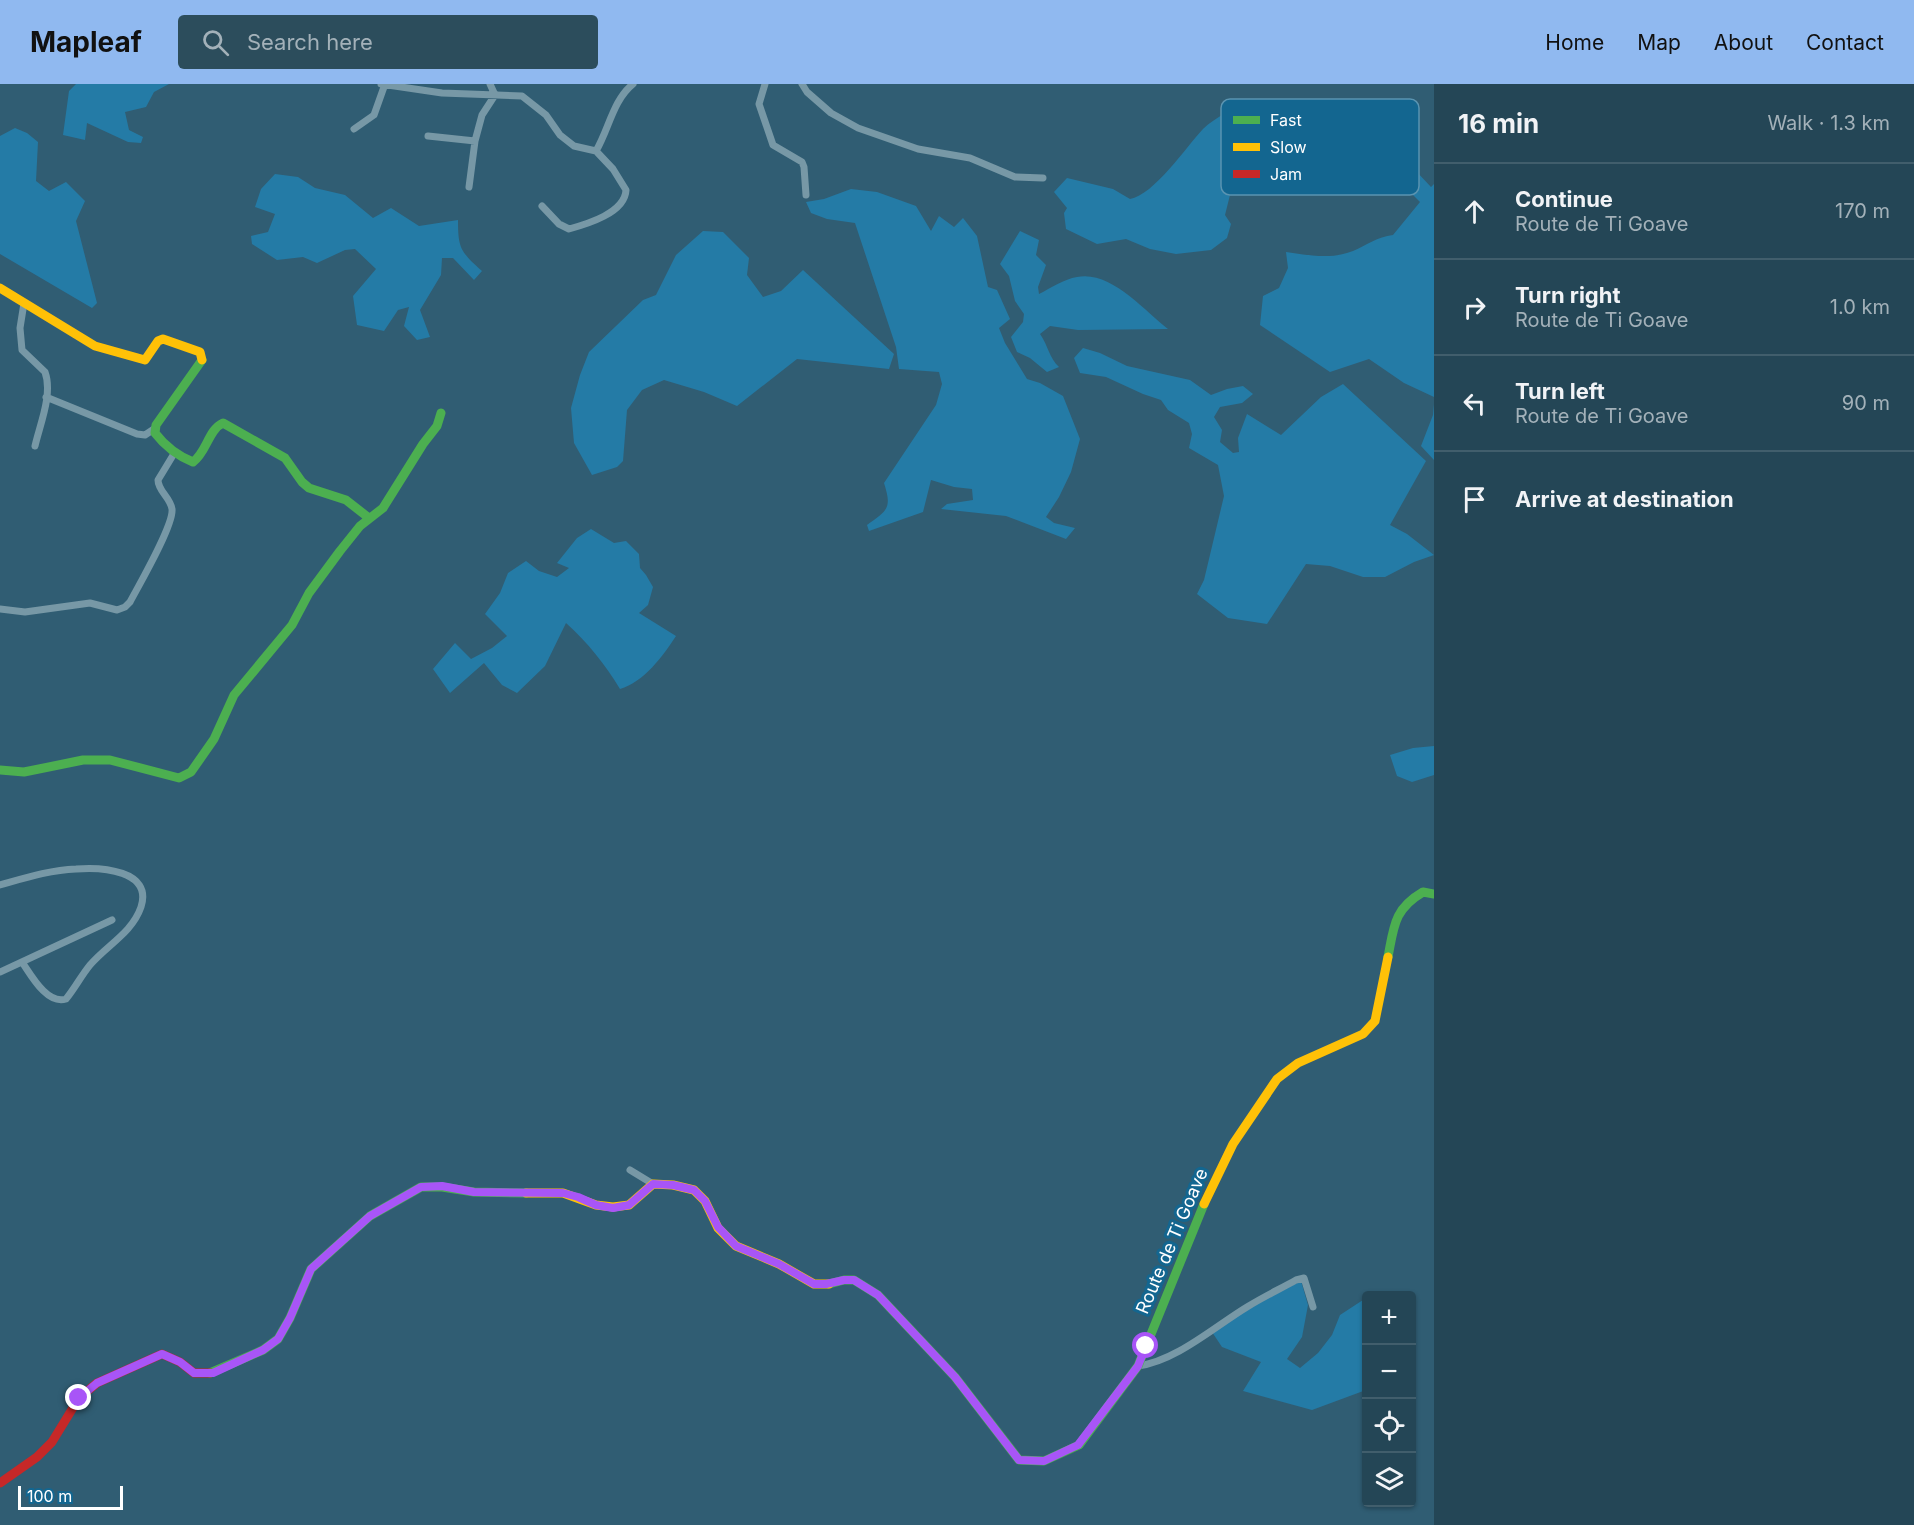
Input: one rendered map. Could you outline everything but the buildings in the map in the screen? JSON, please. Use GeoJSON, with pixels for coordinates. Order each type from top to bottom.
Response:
{"type":"FeatureCollection","features":[{"type":"Feature","properties":{"kind":"street"},"geometry":{"type":"LineString","coordinates":[[354,129],[374,115],[383,84],[442,93],[522,96],[546,115],[560,135],[574,146],[596,151],[613,169],[626,190],[624,197],[608,215],[569,229],[559,224],[542,206]]}},
{"type":"Feature","properties":{"kind":"street"},"geometry":{"type":"LineString","coordinates":[[490,84],[495,95]]}},
{"type":"Feature","properties":{"kind":"street"},"geometry":{"type":"LineString","coordinates":[[596,151],[620,98],[633,84]]}},
{"type":"Feature","properties":{"kind":"street"},"geometry":{"type":"LineString","coordinates":[[765,84],[759,99],[760,110],[773,145],[802,162],[806,195]]}},
{"type":"Feature","properties":{"kind":"street"},"geometry":{"type":"LineString","coordinates":[[802,84],[807,92],[831,113],[858,128],[918,149],[970,158],[1015,177],[1043,178]]}},
{"type":"Feature","properties":{"kind":"street"},"geometry":{"type":"LineString","coordinates":[[469,187],[475,141],[482,115],[495,95]]}},
{"type":"Feature","properties":{"kind":"street"},"geometry":{"type":"LineString","coordinates":[[428,136],[475,141]]}},
{"type":"Feature","properties":{"kind":"street"},"geometry":{"type":"LineString","coordinates":[[0,288],[95,346],[145,360],[158,341],[163,339],[200,352],[202,359],[154,429],[145,435],[137,434],[46,398]]}},
{"type":"Feature","properties":{"kind":"street"},"geometry":{"type":"LineString","coordinates":[[24,303],[20,328],[22,350],[45,372],[46,398],[35,446]]}},
{"type":"Feature","properties":{"kind":"street"},"geometry":{"type":"LineString","coordinates":[[0,770],[24,772],[83,760],[110,760],[178,778],[191,772],[214,739],[234,695],[292,625],[309,593],[360,526],[383,508],[436,426],[441,413]]}},
{"type":"Feature","properties":{"kind":"street"},"geometry":{"type":"LineString","coordinates":[[154,429],[158,438],[188,462],[196,461],[216,426],[224,423],[285,458],[309,488],[343,498],[369,518]]}},
{"type":"Feature","properties":{"kind":"street"},"geometry":{"type":"LineString","coordinates":[[0,609],[25,612],[90,603],[117,610],[125,607],[130,602],[163,537],[172,514],[171,505],[159,486],[158,480],[175,453]]}},
{"type":"Feature","properties":{"kind":"street"},"geometry":{"type":"LineString","coordinates":[[0,885],[77,868],[125,874],[134,878],[144,894],[141,908],[132,924],[92,963],[66,999],[54,998],[39,986],[22,962]]}},
{"type":"Feature","properties":{"kind":"street","name":"Route de Ti Goave"},"geometry":{"type":"LineString","coordinates":[[653,1184],[673,1185],[694,1190],[705,1201],[718,1227],[736,1246],[779,1264],[814,1284],[854,1280],[878,1295],[955,1377],[1019,1460],[1044,1461],[1078,1445],[1138,1366],[1198,1217],[1233,1143],[1277,1079],[1298,1063],[1363,1034],[1375,1021],[1395,917],[1409,900],[1423,892],[1434,894]]}},
{"type":"Feature","properties":{"kind":"street"},"geometry":{"type":"LineString","coordinates":[[0,972],[112,920]]}},
{"type":"Feature","properties":{"kind":"street"},"geometry":{"type":"LineString","coordinates":[[0,1483],[37,1457],[52,1442],[79,1398],[97,1383],[162,1354],[180,1362],[194,1373],[213,1373],[263,1350],[278,1339],[290,1318],[311,1269],[370,1216],[421,1187],[442,1186],[474,1192],[563,1193],[596,1205],[613,1208],[629,1205],[653,1184],[630,1170]]}},
{"type":"Feature","properties":{"kind":"street"},"geometry":{"type":"LineString","coordinates":[[1138,1366],[1155,1364],[1248,1306],[1304,1278],[1313,1307]]}},
{"type":"Feature","properties":{"kind":"shaded area"},"geometry":{"type":"Polygon","coordinates":[[[76,84],[169,84],[154,92],[146,107],[125,112],[129,130],[143,137],[141,143],[128,142],[87,123],[85,140],[63,135],[69,91],[76,84]]]}},
{"type":"Feature","properties":{"kind":"shaded area"},"geometry":{"type":"Polygon","coordinates":[[[1221,116],[1221,195],[1230,195],[1225,215],[1231,224],[1227,238],[1211,250],[1176,254],[1150,249],[1126,239],[1097,244],[1066,229],[1064,213],[1067,208],[1054,192],[1067,178],[1113,189],[1130,199],[1139,196],[1159,180],[1210,123],[1221,116]]]}},
{"type":"Feature","properties":{"kind":"shaded area"},"geometry":{"type":"Polygon","coordinates":[[[15,128],[27,133],[38,142],[36,181],[49,191],[66,182],[85,201],[76,221],[97,303],[92,308],[0,254],[0,136],[15,128]]]}},
{"type":"Feature","properties":{"kind":"shaded area"},"geometry":{"type":"Polygon","coordinates":[[[275,174],[298,177],[315,188],[345,195],[373,218],[391,208],[419,226],[458,220],[462,249],[482,271],[474,280],[453,258],[442,258],[441,275],[420,310],[430,337],[417,340],[404,326],[409,307],[398,310],[384,331],[357,325],[353,296],[376,269],[355,249],[345,250],[317,263],[303,257],[277,260],[252,244],[251,236],[268,232],[275,214],[255,207],[261,189],[275,174]]]}},
{"type":"Feature","properties":{"kind":"shaded area"},"geometry":{"type":"Polygon","coordinates":[[[1419,174],[1431,187],[1434,184],[1434,397],[1404,383],[1369,359],[1330,372],[1260,325],[1263,296],[1279,288],[1288,268],[1286,252],[1320,256],[1353,251],[1377,239],[1393,235],[1420,202],[1413,195],[1419,195],[1419,174]]]}},
{"type":"Feature","properties":{"kind":"shaded area"},"geometry":{"type":"Polygon","coordinates":[[[851,189],[877,192],[916,206],[931,231],[939,216],[954,227],[963,218],[977,236],[988,287],[997,290],[1010,319],[999,328],[1005,343],[1027,379],[1040,383],[1063,396],[1080,439],[1071,472],[1046,517],[1054,523],[1075,528],[1066,539],[1006,516],[941,509],[947,504],[973,500],[972,489],[954,487],[931,480],[923,512],[869,531],[867,525],[884,512],[888,503],[884,483],[936,405],[942,384],[939,372],[899,369],[896,347],[855,223],[827,219],[811,213],[806,202],[824,199],[851,189]]]}},
{"type":"Feature","properties":{"kind":"shaded area"},"geometry":{"type":"Polygon","coordinates":[[[703,231],[723,232],[749,258],[747,275],[763,297],[781,291],[803,270],[894,354],[889,369],[797,359],[737,406],[704,392],[664,380],[642,390],[627,410],[623,461],[617,467],[592,475],[574,443],[571,408],[589,352],[643,300],[656,295],[676,255],[703,231]]]}},
{"type":"Feature","properties":{"kind":"shaded area"},"geometry":{"type":"Polygon","coordinates":[[[1020,231],[1039,240],[1036,255],[1046,265],[1038,287],[1039,294],[1072,278],[1089,276],[1114,285],[1126,293],[1168,329],[1078,330],[1050,326],[1040,334],[1059,367],[1047,372],[1030,358],[1017,352],[1011,337],[1023,322],[1024,314],[1015,301],[1009,276],[1000,264],[1020,231]]]}},
{"type":"Feature","properties":{"kind":"shaded area"},"geometry":{"type":"Polygon","coordinates":[[[1083,348],[1100,353],[1127,366],[1190,380],[1211,395],[1243,386],[1253,394],[1242,403],[1220,407],[1214,417],[1222,430],[1220,442],[1233,453],[1239,452],[1238,438],[1247,414],[1281,435],[1321,397],[1343,384],[1426,461],[1390,525],[1407,534],[1434,555],[1414,562],[1385,577],[1363,577],[1330,566],[1306,564],[1267,624],[1228,618],[1197,594],[1204,580],[1224,496],[1218,465],[1189,448],[1192,434],[1189,423],[1168,410],[1161,400],[1106,377],[1080,373],[1074,358],[1083,348]]]}},
{"type":"Feature","properties":{"kind":"shaded area"},"geometry":{"type":"Polygon","coordinates":[[[1434,404],[1434,460],[1421,446],[1433,415],[1434,404]]]}},
{"type":"Feature","properties":{"kind":"shaded area"},"geometry":{"type":"Polygon","coordinates":[[[591,529],[614,543],[626,541],[639,554],[640,568],[653,587],[648,605],[639,613],[676,636],[659,660],[637,681],[620,689],[596,654],[566,623],[545,666],[517,693],[502,685],[484,663],[450,693],[433,669],[455,643],[471,659],[492,648],[507,636],[485,614],[500,593],[508,573],[526,561],[539,571],[557,577],[569,568],[557,563],[577,538],[591,529]]]}},
{"type":"Feature","properties":{"kind":"shaded area"},"geometry":{"type":"Polygon","coordinates":[[[1434,746],[1434,775],[1412,782],[1397,776],[1390,755],[1413,748],[1434,746]]]}},
{"type":"Feature","properties":{"kind":"shaded area"},"geometry":{"type":"Polygon","coordinates":[[[1301,1281],[1308,1305],[1302,1337],[1287,1359],[1300,1368],[1318,1353],[1332,1335],[1340,1315],[1362,1301],[1362,1391],[1312,1410],[1243,1391],[1261,1362],[1222,1347],[1212,1332],[1256,1304],[1301,1281]]]}},
{"type":"Feature","properties":{"kind":"traffic: fast"},"geometry":{"type":"LineString","coordinates":[[202,360],[156,425],[155,433],[163,442],[177,454],[193,462],[198,458],[214,431],[223,423],[285,458],[309,488],[346,500],[369,518]]}},
{"type":"Feature","properties":{"kind":"traffic: fast"},"geometry":{"type":"LineString","coordinates":[[0,770],[24,772],[83,760],[110,760],[179,778],[191,772],[214,739],[234,695],[292,625],[309,593],[340,551],[360,526],[383,508],[437,426],[441,413]]}},
{"type":"Feature","properties":{"kind":"traffic: fast"},"geometry":{"type":"LineString","coordinates":[[1388,957],[1394,927],[1406,905],[1423,892],[1434,894]]}},
{"type":"Feature","properties":{"kind":"traffic: fast"},"geometry":{"type":"LineString","coordinates":[[210,1373],[263,1350],[278,1339],[290,1318],[311,1269],[370,1216],[421,1187],[442,1187],[474,1192],[526,1193]]}},
{"type":"Feature","properties":{"kind":"traffic: fast"},"geometry":{"type":"LineString","coordinates":[[829,1284],[854,1280],[878,1295],[955,1377],[1019,1460],[1044,1461],[1079,1445],[1138,1366],[1204,1204]]}},
{"type":"Feature","properties":{"kind":"traffic: slow"},"geometry":{"type":"LineString","coordinates":[[0,288],[95,346],[145,360],[158,341],[163,339],[200,352],[202,360]]}},
{"type":"Feature","properties":{"kind":"traffic: slow"},"geometry":{"type":"LineString","coordinates":[[1204,1204],[1233,1144],[1277,1079],[1298,1063],[1363,1034],[1375,1021],[1388,957]]}},
{"type":"Feature","properties":{"kind":"traffic: slow"},"geometry":{"type":"LineString","coordinates":[[526,1193],[563,1193],[596,1205],[613,1207],[629,1205],[653,1184],[673,1185],[694,1190],[705,1201],[718,1228],[736,1246],[779,1264],[814,1284],[829,1284]]}},
{"type":"Feature","properties":{"kind":"traffic: jam"},"geometry":{"type":"LineString","coordinates":[[0,1483],[37,1457],[52,1442],[79,1398],[97,1383],[162,1354],[180,1362],[194,1373],[210,1373]]}},
{"type":"Feature","properties":{"kind":"route"},"geometry":{"type":"LineString","coordinates":[[79,1398],[97,1383],[162,1354],[180,1362],[194,1373],[213,1373],[263,1350],[278,1339],[290,1318],[311,1269],[370,1216],[421,1187],[442,1186],[474,1192],[563,1193],[596,1205],[613,1208],[629,1205],[653,1184],[673,1185],[694,1190],[705,1201],[718,1227],[736,1246],[779,1264],[814,1284],[854,1280],[878,1295],[955,1377],[1019,1460],[1044,1461],[1078,1445],[1138,1366],[1146,1346]]}}]}
